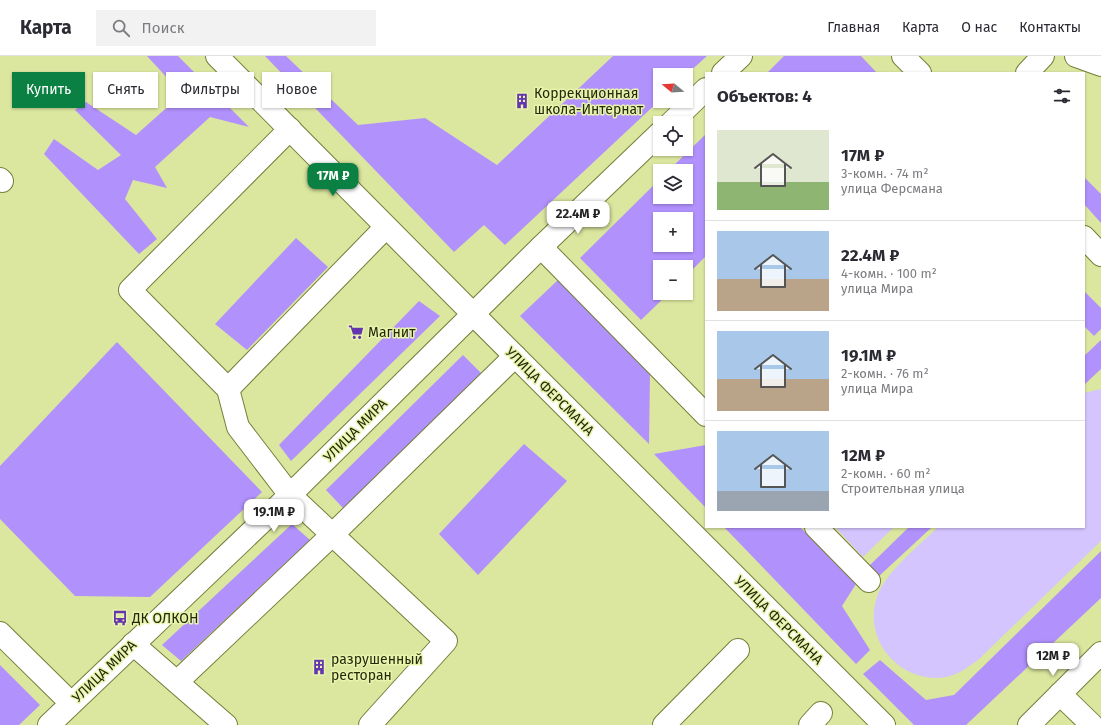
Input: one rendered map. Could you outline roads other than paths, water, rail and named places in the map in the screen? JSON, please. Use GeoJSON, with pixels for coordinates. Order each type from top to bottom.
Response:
{"type":"FeatureCollection","features":[{"type":"Feature","properties":{"kind":"street","name":"УЛИЦА ФЕРСМАНА"},"geometry":{"type":"LineString","coordinates":[[217,56],[884,725]]}},
{"type":"Feature","properties":{"kind":"street"},"geometry":{"type":"LineString","coordinates":[[724,72],[741,56]]}},
{"type":"Feature","properties":{"kind":"street"},"geometry":{"type":"LineString","coordinates":[[903,56],[919,72]]}},
{"type":"Feature","properties":{"kind":"street"},"geometry":{"type":"LineString","coordinates":[[1028,72],[1043,56]]}},
{"type":"Feature","properties":{"kind":"street"},"geometry":{"type":"LineString","coordinates":[[1076,56],[1101,65]]}},
{"type":"Feature","properties":{"kind":"street"},"geometry":{"type":"LineString","coordinates":[[678,116],[705,90]]}},
{"type":"Feature","properties":{"kind":"street"},"geometry":{"type":"LineString","coordinates":[[290,129],[130,290],[228,389],[238,427],[290,495],[446,641],[370,725]]}},
{"type":"Feature","properties":{"kind":"street","name":"УЛИЦА МИРА"},"geometry":{"type":"LineString","coordinates":[[49,725],[290,495],[541,247],[653,140]]}},
{"type":"Feature","properties":{"kind":"street"},"geometry":{"type":"LineString","coordinates":[[228,389],[386,227]]}},
{"type":"Feature","properties":{"kind":"street"},"geometry":{"type":"LineString","coordinates":[[1085,238],[1101,255]]}},
{"type":"Feature","properties":{"kind":"street"},"geometry":{"type":"LineString","coordinates":[[541,247],[705,414]]}},
{"type":"Feature","properties":{"kind":"street"},"geometry":{"type":"LineString","coordinates":[[176,682],[332,535],[515,356]]}},
{"type":"Feature","properties":{"kind":"street"},"geometry":{"type":"LineString","coordinates":[[817,528],[869,581]]}},
{"type":"Feature","properties":{"kind":"street"},"geometry":{"type":"LineString","coordinates":[[0,633],[71,703]]}},
{"type":"Feature","properties":{"kind":"street"},"geometry":{"type":"LineString","coordinates":[[133,644],[226,725]]}},
{"type":"Feature","properties":{"kind":"street"},"geometry":{"type":"LineString","coordinates":[[664,725],[738,650]]}},
{"type":"Feature","properties":{"kind":"street"},"geometry":{"type":"LineString","coordinates":[[1029,725],[1101,653]]}},
{"type":"Feature","properties":{"kind":"street"},"geometry":{"type":"LineString","coordinates":[[1060,694],[1092,725]]}},
{"type":"Feature","properties":{"kind":"place","name":"Коррекционная школа-Интернат"},"geometry":{"type":"Point","coordinates":[522,101]}},
{"type":"Feature","properties":{"kind":"place","name":"Магнит"},"geometry":{"type":"Point","coordinates":[356,332]}},
{"type":"Feature","properties":{"kind":"place","name":"ДК ОЛКОН"},"geometry":{"type":"Point","coordinates":[120,618]}},
{"type":"Feature","properties":{"kind":"place","name":"разрушенный ресторан"},"geometry":{"type":"Point","coordinates":[319,667]}}]}
